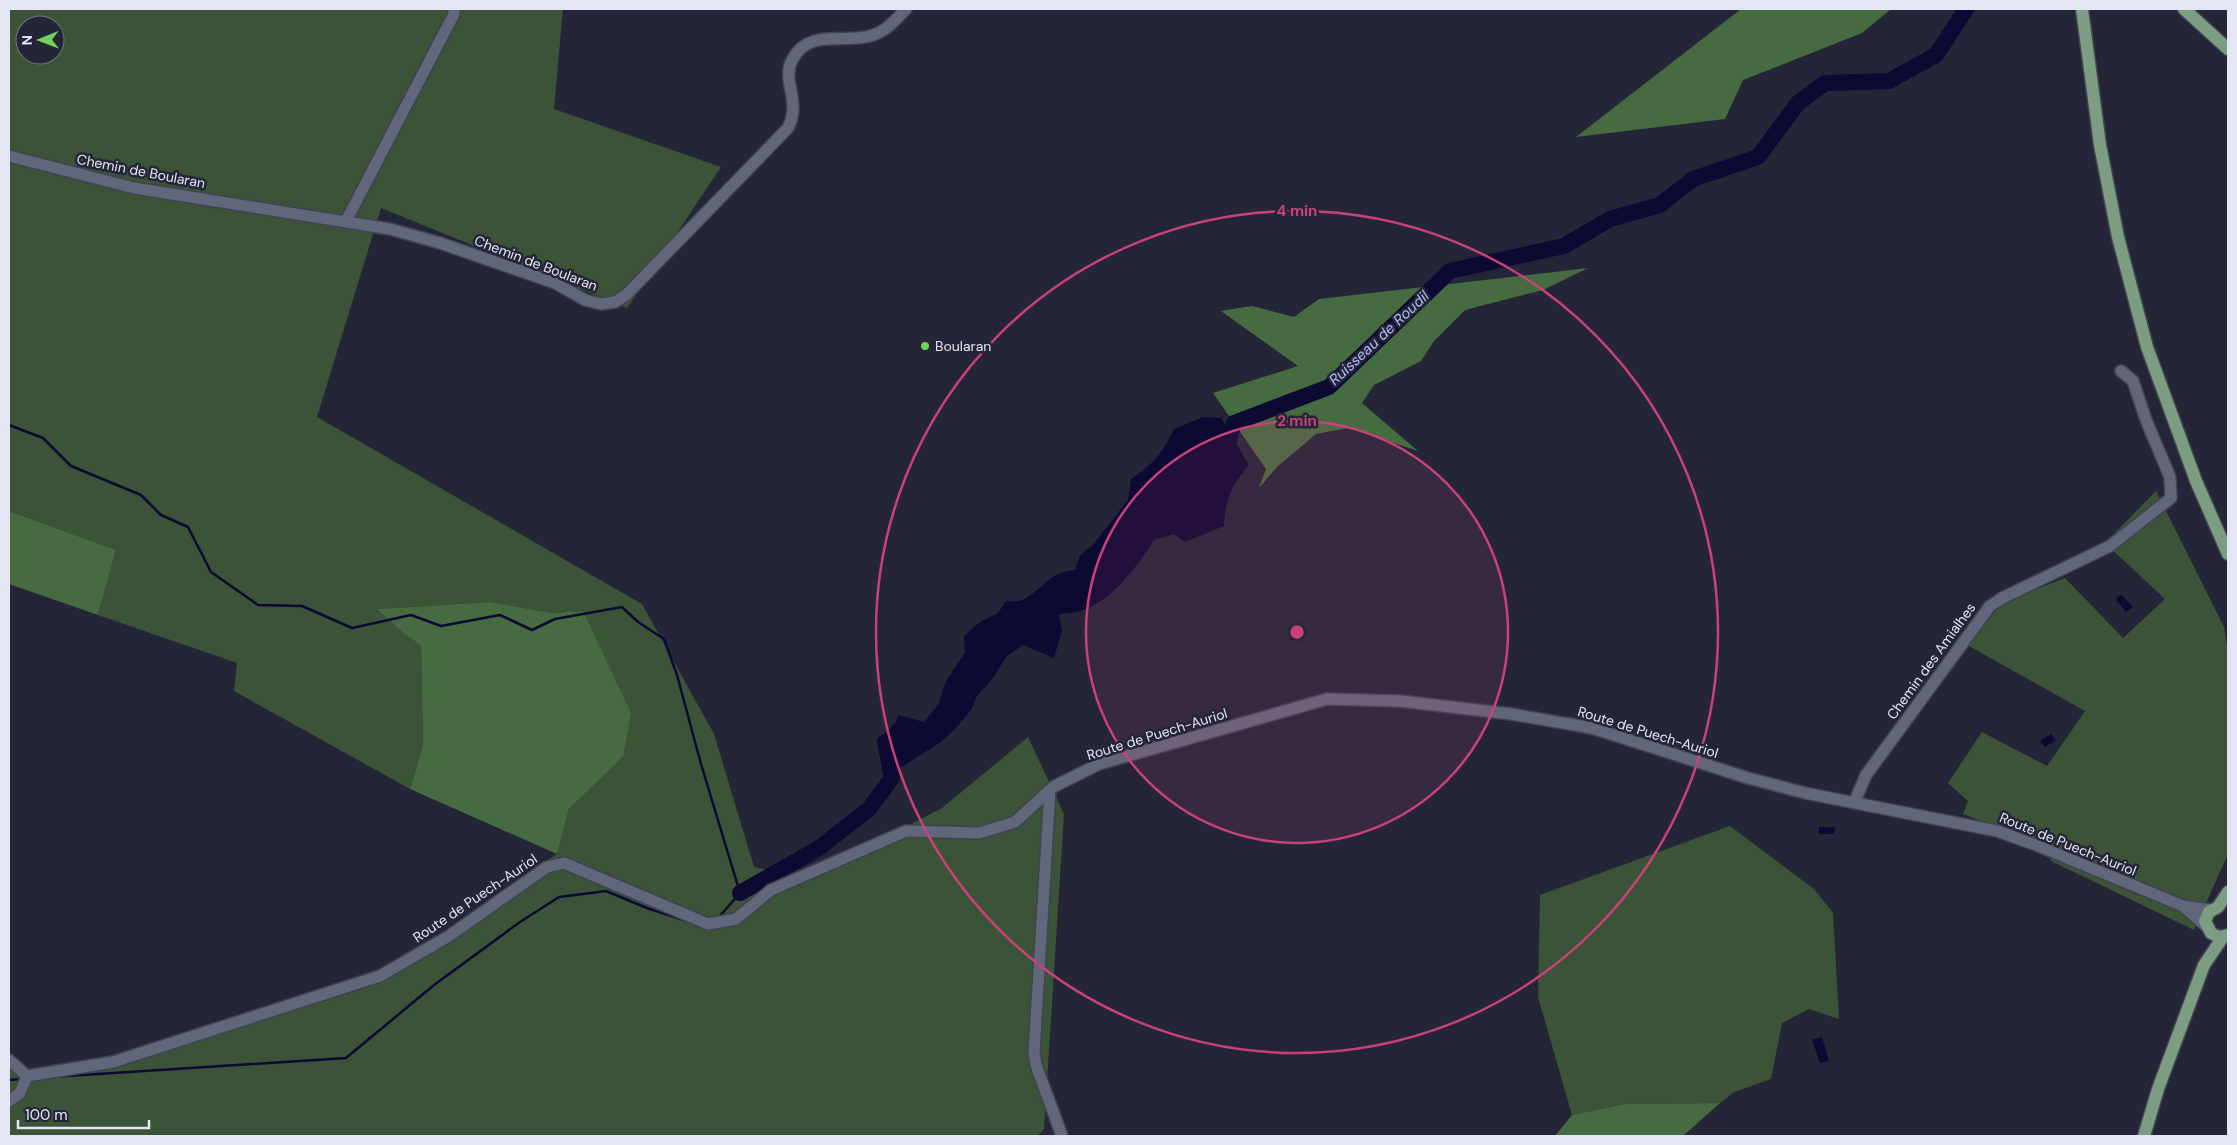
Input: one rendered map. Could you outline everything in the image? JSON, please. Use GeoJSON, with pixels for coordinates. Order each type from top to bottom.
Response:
{"type":"FeatureCollection","features":[{"type":"Feature","properties":{"kind":"main road"},"geometry":{"type":"LineString","coordinates":[[2084,9],[2100,145],[2118,237],[2147,347],[2196,481],[2228,554]]}},
{"type":"Feature","properties":{"kind":"main road"},"geometry":{"type":"LineString","coordinates":[[2184,9],[2228,49]]}},
{"type":"Feature","properties":{"kind":"main road"},"geometry":{"type":"LineString","coordinates":[[2144,1136],[2158,1089],[2204,965],[2206,916],[2219,909],[2228,892]]}},
{"type":"Feature","properties":{"kind":"main road"},"geometry":{"type":"LineString","coordinates":[[2207,928],[2211,934],[2227,935]]}},
{"type":"Feature","properties":{"kind":"main road"},"geometry":{"type":"LineString","coordinates":[[2204,965],[2227,935]]}},
{"type":"Feature","properties":{"kind":"street"},"geometry":{"type":"LineString","coordinates":[[346,221],[454,14],[454,9]]}},
{"type":"Feature","properties":{"kind":"street","name":"Chemin de Boularan"},"geometry":{"type":"LineString","coordinates":[[9,156],[134,188],[390,229],[440,243],[555,283],[585,300],[601,304],[615,302],[626,295],[788,128],[794,107],[789,81],[789,68],[800,49],[810,42],[822,38],[872,36],[885,29],[906,9]]}},
{"type":"Feature","properties":{"kind":"street","name":"Chemin des Amialhes"},"geometry":{"type":"LineString","coordinates":[[1854,803],[1866,775],[1990,606],[2002,598],[2110,546],[2171,498],[2170,477],[2132,381],[2121,370]]}},
{"type":"Feature","properties":{"kind":"street","name":"Route de Puech-Auriol"},"geometry":{"type":"LineString","coordinates":[[27,1076],[113,1062],[380,976],[449,936],[547,867],[564,863],[712,924],[736,919],[771,890],[906,831],[979,833],[1015,822],[1050,790],[1099,764],[1326,699],[1400,701],[1556,720],[1630,739],[1748,778],[1854,803],[1997,831],[2036,845],[2183,906]]}},
{"type":"Feature","properties":{"kind":"street"},"geometry":{"type":"LineString","coordinates":[[1050,790],[1034,1042],[1036,1065],[1062,1136]]}},
{"type":"Feature","properties":{"kind":"street"},"geometry":{"type":"LineString","coordinates":[[2183,906],[2219,909]]}},
{"type":"Feature","properties":{"kind":"street"},"geometry":{"type":"LineString","coordinates":[[2183,906],[2207,928]]}},
{"type":"Feature","properties":{"kind":"street"},"geometry":{"type":"LineString","coordinates":[[9,1060],[27,1076],[20,1093],[9,1100]]}},
{"type":"Feature","properties":{"kind":"green space"},"geometry":{"type":"Polygon","coordinates":[[[9,9],[563,9],[554,109],[721,167],[627,308],[381,208],[317,417],[642,604],[714,734],[754,867],[804,880],[942,808],[1028,737],[1064,814],[1044,1129],[1037,1136],[9,1136],[9,1055],[28,1072],[113,1058],[379,973],[445,934],[557,854],[569,809],[623,757],[583,611],[553,613],[489,602],[377,609],[403,633],[421,644],[423,745],[410,789],[234,691],[237,663],[98,615],[116,550],[9,511],[9,9]]]}},
{"type":"Feature","properties":{"kind":"green space"},"geometry":{"type":"Polygon","coordinates":[[[1741,9],[1891,9],[1862,33],[1743,80],[1725,119],[1576,137],[1741,9]]]}},
{"type":"Feature","properties":{"kind":"green space"},"geometry":{"type":"Polygon","coordinates":[[[1588,268],[1543,290],[1465,310],[1434,341],[1421,361],[1374,385],[1362,403],[1418,451],[1348,428],[1316,434],[1277,467],[1259,488],[1266,469],[1213,393],[1298,366],[1221,311],[1252,306],[1294,317],[1319,299],[1588,268]]]}},
{"type":"Feature","properties":{"kind":"green space"},"geometry":{"type":"Polygon","coordinates":[[[2156,491],[2224,627],[2228,652],[2228,854],[2194,930],[2051,861],[2048,848],[1963,814],[1968,801],[1948,783],[1982,732],[2047,766],[2085,711],[1967,645],[2003,602],[2065,578],[2123,638],[2165,599],[2105,543],[2156,491]]]}},
{"type":"Feature","properties":{"kind":"green space"},"geometry":{"type":"Polygon","coordinates":[[[9,511],[116,550],[98,615],[9,584],[9,511]]]}},
{"type":"Feature","properties":{"kind":"green space"},"geometry":{"type":"Polygon","coordinates":[[[489,602],[553,613],[583,611],[631,713],[623,757],[569,809],[557,854],[410,789],[423,745],[421,645],[403,633],[377,609],[489,602]]]}},
{"type":"Feature","properties":{"kind":"green space"},"geometry":{"type":"Polygon","coordinates":[[[1730,826],[1814,889],[1833,913],[1839,1019],[1809,1009],[1782,1023],[1771,1079],[1734,1092],[1720,1103],[1625,1104],[1572,1115],[1538,997],[1540,895],[1730,826]]]}},
{"type":"Feature","properties":{"kind":"green space"},"geometry":{"type":"Polygon","coordinates":[[[1720,1103],[1683,1136],[1555,1136],[1572,1115],[1625,1104],[1720,1103]]]}},
{"type":"Feature","properties":{"kind":"shaded area"},"geometry":{"type":"Polygon","coordinates":[[[1203,417],[1221,418],[1249,465],[1230,493],[1224,526],[1185,542],[1174,534],[1154,540],[1133,570],[1107,597],[1083,610],[1059,614],[1062,631],[1054,658],[1023,645],[1007,656],[993,678],[977,696],[971,710],[941,742],[900,768],[883,761],[884,734],[896,722],[898,715],[924,722],[938,705],[946,681],[965,653],[964,636],[980,622],[998,613],[1006,601],[1022,600],[1058,574],[1075,570],[1080,555],[1092,546],[1128,500],[1131,479],[1156,458],[1174,429],[1203,417]]]}},
{"type":"Feature","properties":{"kind":"shaded area"},"geometry":{"type":"Polygon","coordinates":[[[2122,595],[2133,607],[2126,612],[2116,600],[2118,596],[2122,595]]]}},
{"type":"Feature","properties":{"kind":"shaded area"},"geometry":{"type":"Polygon","coordinates":[[[2051,734],[2056,740],[2045,747],[2040,741],[2051,734]]]}},
{"type":"Feature","properties":{"kind":"shaded area"},"geometry":{"type":"Polygon","coordinates":[[[1819,827],[1835,827],[1834,834],[1819,834],[1819,827]]]}},
{"type":"Feature","properties":{"kind":"shaded area"},"geometry":{"type":"Polygon","coordinates":[[[1822,1037],[1829,1061],[1820,1063],[1812,1040],[1822,1037]]]}},
{"type":"Feature","properties":{"kind":"waterway","name":"Ruisseau de Roudil"},"geometry":{"type":"LineString","coordinates":[[1225,454],[1234,423],[1329,387],[1450,271],[1564,246],[1610,219],[1660,205],[1693,179],[1758,157],[1798,103],[1825,83],[1889,81],[1936,55],[1966,9]]}},
{"type":"Feature","properties":{"kind":"waterway"},"geometry":{"type":"LineString","coordinates":[[9,425],[43,438],[71,466],[141,495],[161,515],[188,527],[211,572],[258,605],[302,606],[352,628],[411,615],[441,626],[500,615],[532,630],[555,619],[622,607],[638,622],[664,639],[677,675],[701,764],[740,893],[719,917]]}},
{"type":"Feature","properties":{"kind":"waterway","name":"Ruisseau de Roudil"},"geometry":{"type":"LineString","coordinates":[[740,893],[819,848],[869,809],[892,778],[885,742]]}},
{"type":"Feature","properties":{"kind":"waterway"},"geometry":{"type":"LineString","coordinates":[[52,1077],[346,1058],[434,985],[520,922],[559,897],[606,891],[647,908],[693,923]]}},
{"type":"Feature","properties":{"kind":"waterway"},"geometry":{"type":"LineString","coordinates":[[9,1080],[22,1079]]}},
{"type":"Feature","properties":{"kind":"place","name":"Boularan"},"geometry":{"type":"Point","coordinates":[925,346]}}]}
